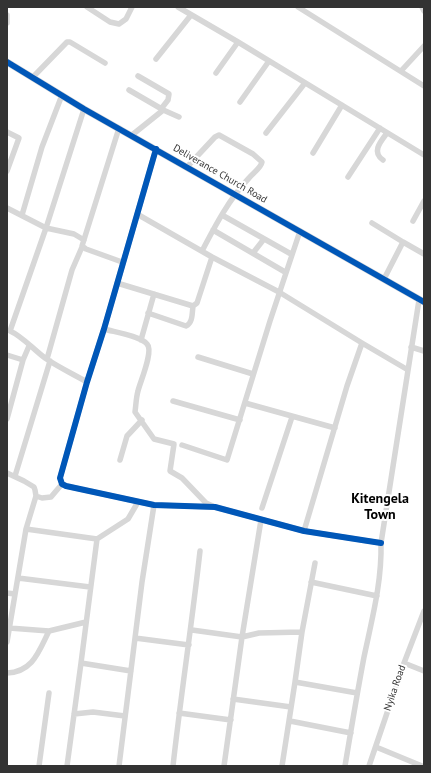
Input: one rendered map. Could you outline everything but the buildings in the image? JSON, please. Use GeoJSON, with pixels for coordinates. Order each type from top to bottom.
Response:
{"type":"FeatureCollection","features":[{"type":"Feature","properties":{"kind":"street"},"geometry":{"type":"LineString","coordinates":[[87,7],[110,22],[119,24],[126,19],[132,7]]}},
{"type":"Feature","properties":{"kind":"street"},"geometry":{"type":"LineString","coordinates":[[178,7],[424,155]]}},
{"type":"Feature","properties":{"kind":"street"},"geometry":{"type":"LineString","coordinates":[[298,7],[424,86]]}},
{"type":"Feature","properties":{"kind":"street"},"geometry":{"type":"LineString","coordinates":[[422,7],[424,11]]}},
{"type":"Feature","properties":{"kind":"street"},"geometry":{"type":"LineString","coordinates":[[7,15],[7,23]]}},
{"type":"Feature","properties":{"kind":"street"},"geometry":{"type":"LineString","coordinates":[[156,60],[191,15]]}},
{"type":"Feature","properties":{"kind":"street"},"geometry":{"type":"LineString","coordinates":[[33,77],[67,42],[105,63]]}},
{"type":"Feature","properties":{"kind":"street"},"geometry":{"type":"LineString","coordinates":[[216,74],[238,42]]}},
{"type":"Feature","properties":{"kind":"street"},"geometry":{"type":"LineString","coordinates":[[401,71],[424,46]]}},
{"type":"Feature","properties":{"kind":"street"},"geometry":{"type":"LineString","coordinates":[[240,102],[269,61]]}},
{"type":"Feature","properties":{"kind":"street","name":"Deliverance Church Road"},"geometry":{"type":"LineString","coordinates":[[7,62],[132,136],[422,301]]}},
{"type":"Feature","properties":{"kind":"street"},"geometry":{"type":"LineString","coordinates":[[132,136],[161,112],[168,100],[169,94],[138,76]]}},
{"type":"Feature","properties":{"kind":"street"},"geometry":{"type":"LineString","coordinates":[[266,133],[305,83]]}},
{"type":"Feature","properties":{"kind":"street"},"geometry":{"type":"LineString","coordinates":[[130,90],[179,117]]}},
{"type":"Feature","properties":{"kind":"street"},"geometry":{"type":"LineString","coordinates":[[22,215],[42,147],[62,95]]}},
{"type":"Feature","properties":{"kind":"street"},"geometry":{"type":"LineString","coordinates":[[313,153],[342,105]]}},
{"type":"Feature","properties":{"kind":"street"},"geometry":{"type":"LineString","coordinates":[[84,108],[46,228],[9,331],[20,337],[29,346],[48,360],[87,382]]}},
{"type":"Feature","properties":{"kind":"street"},"geometry":{"type":"LineString","coordinates":[[15,476],[72,270],[82,247],[119,128]]}},
{"type":"Feature","properties":{"kind":"street"},"geometry":{"type":"LineString","coordinates":[[348,177],[380,128]]}},
{"type":"Feature","properties":{"kind":"street"},"geometry":{"type":"LineString","coordinates":[[7,132],[19,138],[7,171]]}},
{"type":"Feature","properties":{"kind":"street"},"geometry":{"type":"LineString","coordinates":[[383,160],[379,158],[376,150],[387,133]]}},
{"type":"Feature","properties":{"kind":"street"},"geometry":{"type":"LineString","coordinates":[[187,167],[215,137],[219,135],[253,154],[262,162],[261,166],[235,195],[202,251]]}},
{"type":"Feature","properties":{"kind":"street"},"geometry":{"type":"LineString","coordinates":[[156,149],[60,478],[62,484],[66,486],[154,505],[215,507]]}},
{"type":"Feature","properties":{"kind":"street"},"geometry":{"type":"LineString","coordinates":[[413,221],[423,204]]}},
{"type":"Feature","properties":{"kind":"street"},"geometry":{"type":"LineString","coordinates":[[7,208],[46,228],[74,234],[84,240]]}},
{"type":"Feature","properties":{"kind":"street"},"geometry":{"type":"LineString","coordinates":[[138,214],[212,257],[279,292],[362,344],[408,370]]}},
{"type":"Feature","properties":{"kind":"street"},"geometry":{"type":"LineString","coordinates":[[222,215],[291,254]]}},
{"type":"Feature","properties":{"kind":"street"},"geometry":{"type":"LineString","coordinates":[[372,223],[424,254]]}},
{"type":"Feature","properties":{"kind":"street"},"geometry":{"type":"LineString","coordinates":[[213,230],[285,272]]}},
{"type":"Feature","properties":{"kind":"street"},"geometry":{"type":"LineString","coordinates":[[182,445],[227,460],[285,272],[300,231]]}},
{"type":"Feature","properties":{"kind":"street"},"geometry":{"type":"LineString","coordinates":[[253,253],[264,239]]}},
{"type":"Feature","properties":{"kind":"street"},"geometry":{"type":"LineString","coordinates":[[384,279],[403,242]]}},
{"type":"Feature","properties":{"kind":"street"},"geometry":{"type":"LineString","coordinates":[[82,247],[122,262]]}},
{"type":"Feature","properties":{"kind":"street"},"geometry":{"type":"LineString","coordinates":[[148,313],[186,326],[189,324],[191,321],[193,306],[196,303],[212,257]]}},
{"type":"Feature","properties":{"kind":"street"},"geometry":{"type":"LineString","coordinates":[[117,283],[193,306]]}},
{"type":"Feature","properties":{"kind":"street"},"geometry":{"type":"LineString","coordinates":[[141,340],[154,294]]}},
{"type":"Feature","properties":{"kind":"street"},"geometry":{"type":"LineString","coordinates":[[345,766],[357,693],[377,596],[381,571],[381,543],[411,347],[422,301]]}},
{"type":"Feature","properties":{"kind":"street"},"geometry":{"type":"LineString","coordinates":[[104,329],[141,340],[148,344],[149,349],[146,367],[138,392],[135,412],[154,439],[174,444],[170,471],[182,478],[206,503],[215,507],[304,531],[381,543]]}},
{"type":"Feature","properties":{"kind":"street"},"geometry":{"type":"LineString","coordinates":[[304,531],[347,386],[362,344]]}},
{"type":"Feature","properties":{"kind":"street"},"geometry":{"type":"LineString","coordinates":[[7,419],[23,360],[29,346]]}},
{"type":"Feature","properties":{"kind":"street"},"geometry":{"type":"LineString","coordinates":[[411,347],[424,350]]}},
{"type":"Feature","properties":{"kind":"street"},"geometry":{"type":"LineString","coordinates":[[7,355],[23,360]]}},
{"type":"Feature","properties":{"kind":"street"},"geometry":{"type":"LineString","coordinates":[[198,357],[253,374]]}},
{"type":"Feature","properties":{"kind":"street"},"geometry":{"type":"LineString","coordinates":[[173,401],[240,420]]}},
{"type":"Feature","properties":{"kind":"street"},"geometry":{"type":"LineString","coordinates":[[245,403],[335,428]]}},
{"type":"Feature","properties":{"kind":"street"},"geometry":{"type":"LineString","coordinates":[[262,508],[292,417]]}},
{"type":"Feature","properties":{"kind":"street"},"geometry":{"type":"LineString","coordinates":[[120,460],[127,436],[142,420]]}},
{"type":"Feature","properties":{"kind":"street"},"geometry":{"type":"LineString","coordinates":[[7,473],[34,487],[36,496],[26,529],[7,642]]}},
{"type":"Feature","properties":{"kind":"street"},"geometry":{"type":"LineString","coordinates":[[36,496],[42,498],[51,497],[62,484]]}},
{"type":"Feature","properties":{"kind":"street"},"geometry":{"type":"LineString","coordinates":[[26,529],[97,539],[128,519],[138,502]]}},
{"type":"Feature","properties":{"kind":"street"},"geometry":{"type":"LineString","coordinates":[[119,766],[130,671],[154,505]]}},
{"type":"Feature","properties":{"kind":"street"},"geometry":{"type":"LineString","coordinates":[[224,766],[242,637],[261,520]]}},
{"type":"Feature","properties":{"kind":"street"},"geometry":{"type":"LineString","coordinates":[[67,766],[97,539]]}},
{"type":"Feature","properties":{"kind":"street"},"geometry":{"type":"LineString","coordinates":[[173,766],[179,713],[192,630],[200,550]]}},
{"type":"Feature","properties":{"kind":"street"},"geometry":{"type":"LineString","coordinates":[[282,766],[296,682],[302,632],[315,563]]}},
{"type":"Feature","properties":{"kind":"street"},"geometry":{"type":"LineString","coordinates":[[18,578],[90,588]]}},
{"type":"Feature","properties":{"kind":"street"},"geometry":{"type":"LineString","coordinates":[[311,582],[377,596]]}},
{"type":"Feature","properties":{"kind":"street"},"geometry":{"type":"LineString","coordinates":[[7,593],[15,594]]}},
{"type":"Feature","properties":{"kind":"street","name":"Nyika Road"},"geometry":{"type":"LineString","coordinates":[[369,766],[404,663],[424,611]]}},
{"type":"Feature","properties":{"kind":"street"},"geometry":{"type":"LineString","coordinates":[[9,628],[50,631],[86,622]]}},
{"type":"Feature","properties":{"kind":"street"},"geometry":{"type":"LineString","coordinates":[[192,630],[242,637],[259,633],[302,632]]}},
{"type":"Feature","properties":{"kind":"street"},"geometry":{"type":"LineString","coordinates":[[7,673],[20,671],[26,668],[38,653],[50,631]]}},
{"type":"Feature","properties":{"kind":"street"},"geometry":{"type":"LineString","coordinates":[[135,638],[189,645]]}},
{"type":"Feature","properties":{"kind":"street"},"geometry":{"type":"LineString","coordinates":[[81,663],[130,671]]}},
{"type":"Feature","properties":{"kind":"street"},"geometry":{"type":"LineString","coordinates":[[404,663],[424,671]]}},
{"type":"Feature","properties":{"kind":"street"},"geometry":{"type":"LineString","coordinates":[[296,682],[357,693]]}},
{"type":"Feature","properties":{"kind":"street"},"geometry":{"type":"LineString","coordinates":[[39,766],[48,693]]}},
{"type":"Feature","properties":{"kind":"street"},"geometry":{"type":"LineString","coordinates":[[233,699],[292,707]]}},
{"type":"Feature","properties":{"kind":"street"},"geometry":{"type":"LineString","coordinates":[[74,714],[93,712],[125,716]]}},
{"type":"Feature","properties":{"kind":"street"},"geometry":{"type":"LineString","coordinates":[[179,713],[230,720]]}},
{"type":"Feature","properties":{"kind":"street"},"geometry":{"type":"LineString","coordinates":[[290,721],[350,734]]}},
{"type":"Feature","properties":{"kind":"street"},"geometry":{"type":"LineString","coordinates":[[376,747],[422,766]]}},
{"type":"Feature","properties":{"kind":"cycle path"},"geometry":{"type":"LineString","coordinates":[[7,62],[84,109],[424,302]]}},
{"type":"Feature","properties":{"kind":"cycle path"},"geometry":{"type":"LineString","coordinates":[[156,149],[60,478],[62,484],[154,505],[215,507],[304,531],[381,543]]}},
{"type":"Feature","properties":{"kind":"district","name":"Kitengela Town"},"geometry":{"type":"Point","coordinates":[380,508]}}]}
